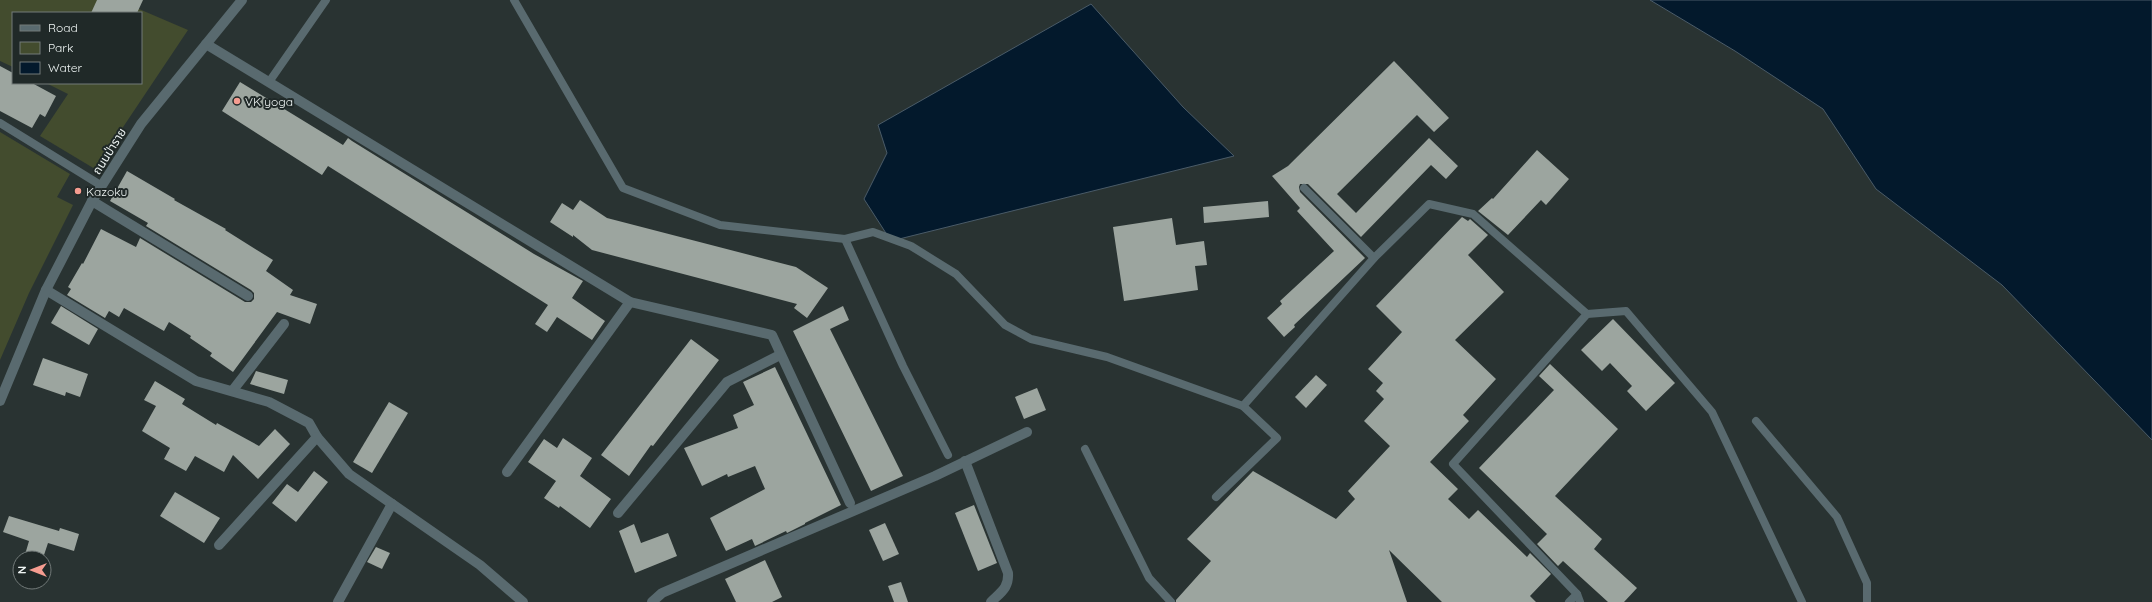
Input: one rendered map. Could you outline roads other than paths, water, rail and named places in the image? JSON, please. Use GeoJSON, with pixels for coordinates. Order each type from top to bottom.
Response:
{"type":"FeatureCollection","features":[{"type":"Feature","properties":{"kind":"street","name":"ถนนป่าราย"},"geometry":{"type":"LineString","coordinates":[[0,401],[46,290],[92,201],[141,124],[242,0]]}},
{"type":"Feature","properties":{"kind":"street"},"geometry":{"type":"LineString","coordinates":[[206,44],[630,302],[772,335],[850,503]]}},
{"type":"Feature","properties":{"kind":"street"},"geometry":{"type":"LineString","coordinates":[[92,201],[248,296]]}},
{"type":"Feature","properties":{"kind":"street"},"geometry":{"type":"LineString","coordinates":[[46,290],[196,381],[233,390],[268,402],[309,423],[317,437],[350,474],[480,566],[523,602]]}},
{"type":"Feature","properties":{"kind":"street"},"geometry":{"type":"LineString","coordinates":[[507,472],[630,302]]}},
{"type":"Feature","properties":{"kind":"street"},"geometry":{"type":"LineString","coordinates":[[233,390],[284,324]]}},
{"type":"Feature","properties":{"kind":"street"},"geometry":{"type":"LineString","coordinates":[[618,513],[727,382],[780,355]]}},
{"type":"Feature","properties":{"kind":"street"},"geometry":{"type":"LineString","coordinates":[[652,602],[662,593],[935,476],[1027,432]]}},
{"type":"Feature","properties":{"kind":"street"},"geometry":{"type":"LineString","coordinates":[[219,545],[317,437]]}},
{"type":"Feature","properties":{"kind":"street"},"geometry":{"type":"LineString","coordinates":[[965,461],[1008,573],[1009,582],[1006,588],[991,602]]}},
{"type":"Feature","properties":{"kind":"street"},"geometry":{"type":"LineString","coordinates":[[338,602],[392,504]]}},
{"type":"Feature","properties":{"kind":"lane"},"geometry":{"type":"LineString","coordinates":[[268,82],[326,0]]}},
{"type":"Feature","properties":{"kind":"lane"},"geometry":{"type":"LineString","coordinates":[[514,0],[623,188],[720,226],[845,239],[873,232],[911,246],[956,274],[1005,325],[1031,339],[1107,357],[1243,406],[1277,438],[1216,497]]}},
{"type":"Feature","properties":{"kind":"lane"},"geometry":{"type":"LineString","coordinates":[[0,123],[102,186]]}},
{"type":"Feature","properties":{"kind":"lane"},"geometry":{"type":"LineString","coordinates":[[1304,188],[1374,258]]}},
{"type":"Feature","properties":{"kind":"lane"},"geometry":{"type":"LineString","coordinates":[[1243,406],[1374,258],[1429,204],[1473,214],[1587,314]]}},
{"type":"Feature","properties":{"kind":"lane"},"geometry":{"type":"LineString","coordinates":[[845,239],[903,366],[948,455]]}},
{"type":"Feature","properties":{"kind":"lane"},"geometry":{"type":"LineString","coordinates":[[1580,602],[1577,594],[1453,464],[1587,314],[1626,311],[1712,412],[1802,602]]}},
{"type":"Feature","properties":{"kind":"lane"},"geometry":{"type":"LineString","coordinates":[[1756,421],[1837,517],[1867,583],[1867,602]]}},
{"type":"Feature","properties":{"kind":"lane"},"geometry":{"type":"LineString","coordinates":[[1085,449],[1149,578],[1171,602]]}},
{"type":"Feature","properties":{"kind":"lane"},"geometry":{"type":"LineString","coordinates":[[1569,602],[1577,594]]}},
{"type":"Feature","properties":{"kind":"water"},"geometry":{"type":"Polygon","coordinates":[[[1650,0],[2152,0],[2152,440],[2002,285],[1876,189],[1823,109],[1735,51],[1650,0]]]}},
{"type":"Feature","properties":{"kind":"water"},"geometry":{"type":"Polygon","coordinates":[[[1091,4],[1183,107],[1234,156],[891,241],[864,199],[887,153],[878,125],[1091,4]]]}},
{"type":"Feature","properties":{"kind":"place","name":"VK yoga"},"geometry":{"type":"Point","coordinates":[237,101]}},
{"type":"Feature","properties":{"kind":"place","name":"Kazoku"},"geometry":{"type":"Point","coordinates":[78,191]}}]}
